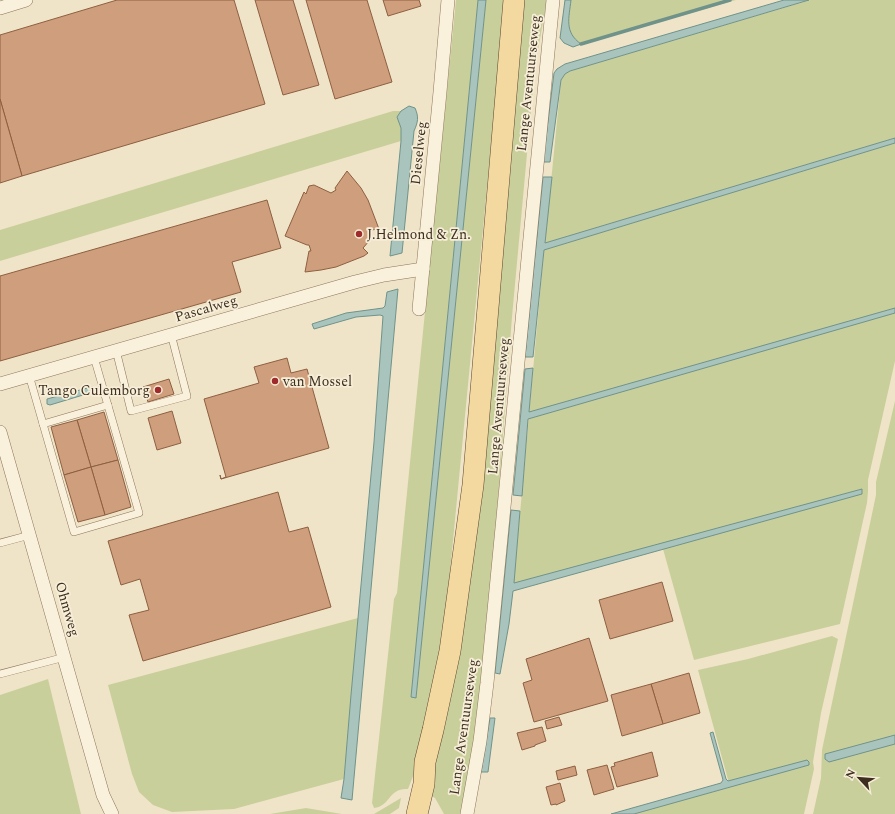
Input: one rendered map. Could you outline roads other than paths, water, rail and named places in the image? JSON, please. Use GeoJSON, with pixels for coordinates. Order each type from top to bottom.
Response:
{"type":"FeatureCollection","features":[{"type":"Feature","properties":{"kind":"main road"},"geometry":{"type":"LineString","coordinates":[[416,814],[424,784],[426,762],[450,651],[473,485],[514,0]]}},
{"type":"Feature","properties":{"kind":"main road"},"geometry":{"type":"LineString","coordinates":[[404,814],[414,783],[426,762]]}},
{"type":"Feature","properties":{"kind":"street"},"geometry":{"type":"LineString","coordinates":[[0,8],[26,0]]}},
{"type":"Feature","properties":{"kind":"street","name":"Dieselweg"},"geometry":{"type":"LineString","coordinates":[[419,309],[440,99],[448,0]]}},
{"type":"Feature","properties":{"kind":"street","name":"Lange Aventuurseweg"},"geometry":{"type":"LineString","coordinates":[[467,814],[480,741],[487,683],[553,0]]}},
{"type":"Feature","properties":{"kind":"street","name":"Pascalweg"},"geometry":{"type":"LineString","coordinates":[[0,384],[384,274],[423,269]]}},
{"type":"Feature","properties":{"kind":"street","name":"Ohmweg"},"geometry":{"type":"LineString","coordinates":[[0,432],[103,794],[112,814]]}},
{"type":"Feature","properties":{"kind":"street","name":"Ohmweg"},"geometry":{"type":"LineString","coordinates":[[103,794],[105,814]]}},
{"type":"Feature","properties":{"kind":"lane"},"geometry":{"type":"LineString","coordinates":[[116,350],[131,411],[186,396],[171,334]]}},
{"type":"Feature","properties":{"kind":"lane"},"geometry":{"type":"LineString","coordinates":[[29,375],[74,532],[139,513],[94,357]]}},
{"type":"Feature","properties":{"kind":"lane"},"geometry":{"type":"LineString","coordinates":[[43,424],[108,405]]}},
{"type":"Feature","properties":{"kind":"lane"},"geometry":{"type":"LineString","coordinates":[[0,543],[30,535]]}},
{"type":"Feature","properties":{"kind":"lane"},"geometry":{"type":"LineString","coordinates":[[0,674],[65,657]]}},
{"type":"Feature","properties":{"kind":"water"},"geometry":{"type":"Polygon","coordinates":[[[478,0],[486,0],[416,698],[411,697],[478,0]]]}},
{"type":"Feature","properties":{"kind":"water"},"geometry":{"type":"Polygon","coordinates":[[[565,0],[571,0],[569,19],[570,30],[572,35],[581,44],[573,47],[564,43],[560,38],[565,0]]]}},
{"type":"Feature","properties":{"kind":"water"},"geometry":{"type":"Polygon","coordinates":[[[784,0],[809,0],[570,71],[565,74],[561,80],[550,162],[543,162],[554,73],[557,69],[565,64],[784,0]]]}},
{"type":"Feature","properties":{"kind":"water"},"geometry":{"type":"Polygon","coordinates":[[[409,106],[415,108],[418,120],[414,131],[402,253],[390,256],[401,141],[401,128],[397,117],[401,111],[409,106]]]}},
{"type":"Feature","properties":{"kind":"water"},"geometry":{"type":"Polygon","coordinates":[[[895,138],[895,143],[544,250],[533,357],[525,357],[543,177],[552,177],[545,243],[895,138]]]}},
{"type":"Feature","properties":{"kind":"water"},"geometry":{"type":"Polygon","coordinates":[[[398,289],[352,800],[341,798],[344,779],[374,442],[383,316],[356,317],[314,329],[312,324],[346,313],[383,308],[385,306],[387,292],[398,289]]]}},
{"type":"Feature","properties":{"kind":"water"},"geometry":{"type":"Polygon","coordinates":[[[895,308],[895,313],[528,419],[522,496],[513,495],[525,369],[533,368],[529,412],[895,308]]]}},
{"type":"Feature","properties":{"kind":"water"},"geometry":{"type":"Polygon","coordinates":[[[93,387],[93,392],[50,405],[47,404],[47,399],[93,387]]]}},
{"type":"Feature","properties":{"kind":"water"},"geometry":{"type":"Polygon","coordinates":[[[862,489],[862,494],[513,591],[500,674],[495,673],[511,510],[520,511],[514,583],[862,489]]]}},
{"type":"Feature","properties":{"kind":"water"},"geometry":{"type":"Polygon","coordinates":[[[490,718],[495,718],[488,772],[481,772],[490,718]]]}},
{"type":"Feature","properties":{"kind":"water"},"geometry":{"type":"Polygon","coordinates":[[[713,732],[726,779],[728,781],[807,760],[809,765],[634,814],[611,814],[721,783],[723,780],[710,733],[713,732]]]}},
{"type":"Feature","properties":{"kind":"water"},"geometry":{"type":"Polygon","coordinates":[[[895,735],[895,744],[829,762],[825,759],[825,754],[895,735]]]}},
{"type":"Feature","properties":{"kind":"waterway"},"geometry":{"type":"LineString","coordinates":[[581,44],[730,0]]}},
{"type":"Feature","properties":{"kind":"place","name":"J.Helmond & Zn."},"geometry":{"type":"Point","coordinates":[359,234]}},
{"type":"Feature","properties":{"kind":"place","name":"van Mossel"},"geometry":{"type":"Point","coordinates":[275,381]}},
{"type":"Feature","properties":{"kind":"place","name":"Tango Culemborg"},"geometry":{"type":"Point","coordinates":[158,390]}}]}
